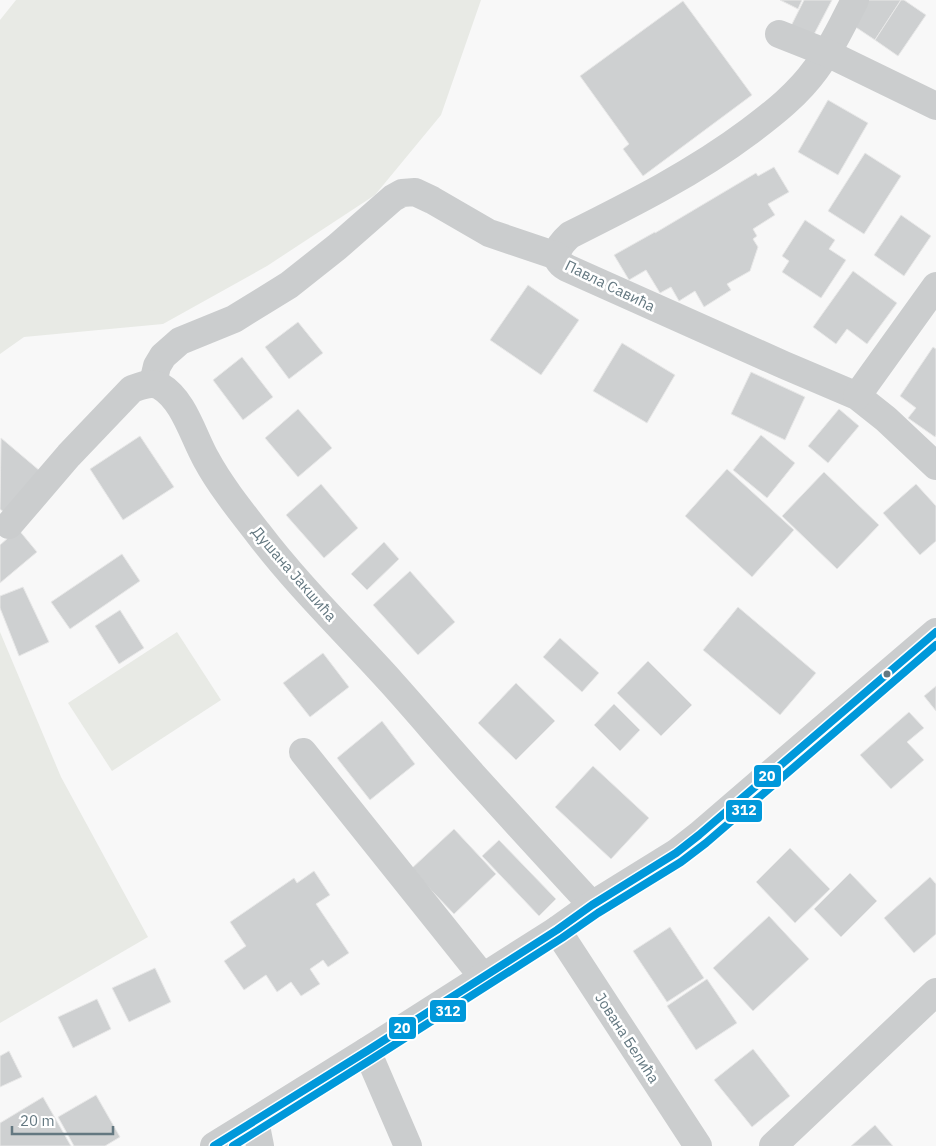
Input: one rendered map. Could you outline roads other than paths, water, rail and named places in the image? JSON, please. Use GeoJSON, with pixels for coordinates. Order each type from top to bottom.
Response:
{"type":"FeatureCollection","features":[{"type":"Feature","properties":{"kind":"street","name":"Павла Савића"},"geometry":{"type":"LineString","coordinates":[[855,0],[827,53],[803,85],[782,106],[727,148],[679,179],[570,235],[562,242],[557,256],[562,265],[567,268],[784,366],[857,396],[886,418],[936,466]]}},
{"type":"Feature","properties":{"kind":"street"},"geometry":{"type":"LineString","coordinates":[[779,34],[827,53],[936,106]]}},
{"type":"Feature","properties":{"kind":"street"},"geometry":{"type":"LineString","coordinates":[[9,525],[69,455],[132,390],[143,385],[153,384],[157,366],[163,356],[180,341],[234,318],[289,285],[337,247],[393,198],[402,193],[415,192],[489,233],[557,256]]}},
{"type":"Feature","properties":{"kind":"street"},"geometry":{"type":"LineString","coordinates":[[857,396],[936,286]]}},
{"type":"Feature","properties":{"kind":"street","name":"Душана Јакшића"},"geometry":{"type":"LineString","coordinates":[[153,384],[160,386],[170,394],[181,408],[205,458],[217,478],[259,535],[297,580],[392,682],[592,905]]}},
{"type":"Feature","properties":{"kind":"street"},"geometry":{"type":"LineString","coordinates":[[214,1146],[257,1133],[367,1051],[557,930],[592,905],[676,853],[936,632]]}},
{"type":"Feature","properties":{"kind":"street"},"geometry":{"type":"LineString","coordinates":[[304,752],[483,977]]}},
{"type":"Feature","properties":{"kind":"street","name":"Јована Белића"},"geometry":{"type":"LineString","coordinates":[[557,930],[698,1146]]}},
{"type":"Feature","properties":{"kind":"street"},"geometry":{"type":"LineString","coordinates":[[773,1146],[936,992]]}},
{"type":"Feature","properties":{"kind":"street"},"geometry":{"type":"LineString","coordinates":[[367,1051],[408,1146]]}}]}
